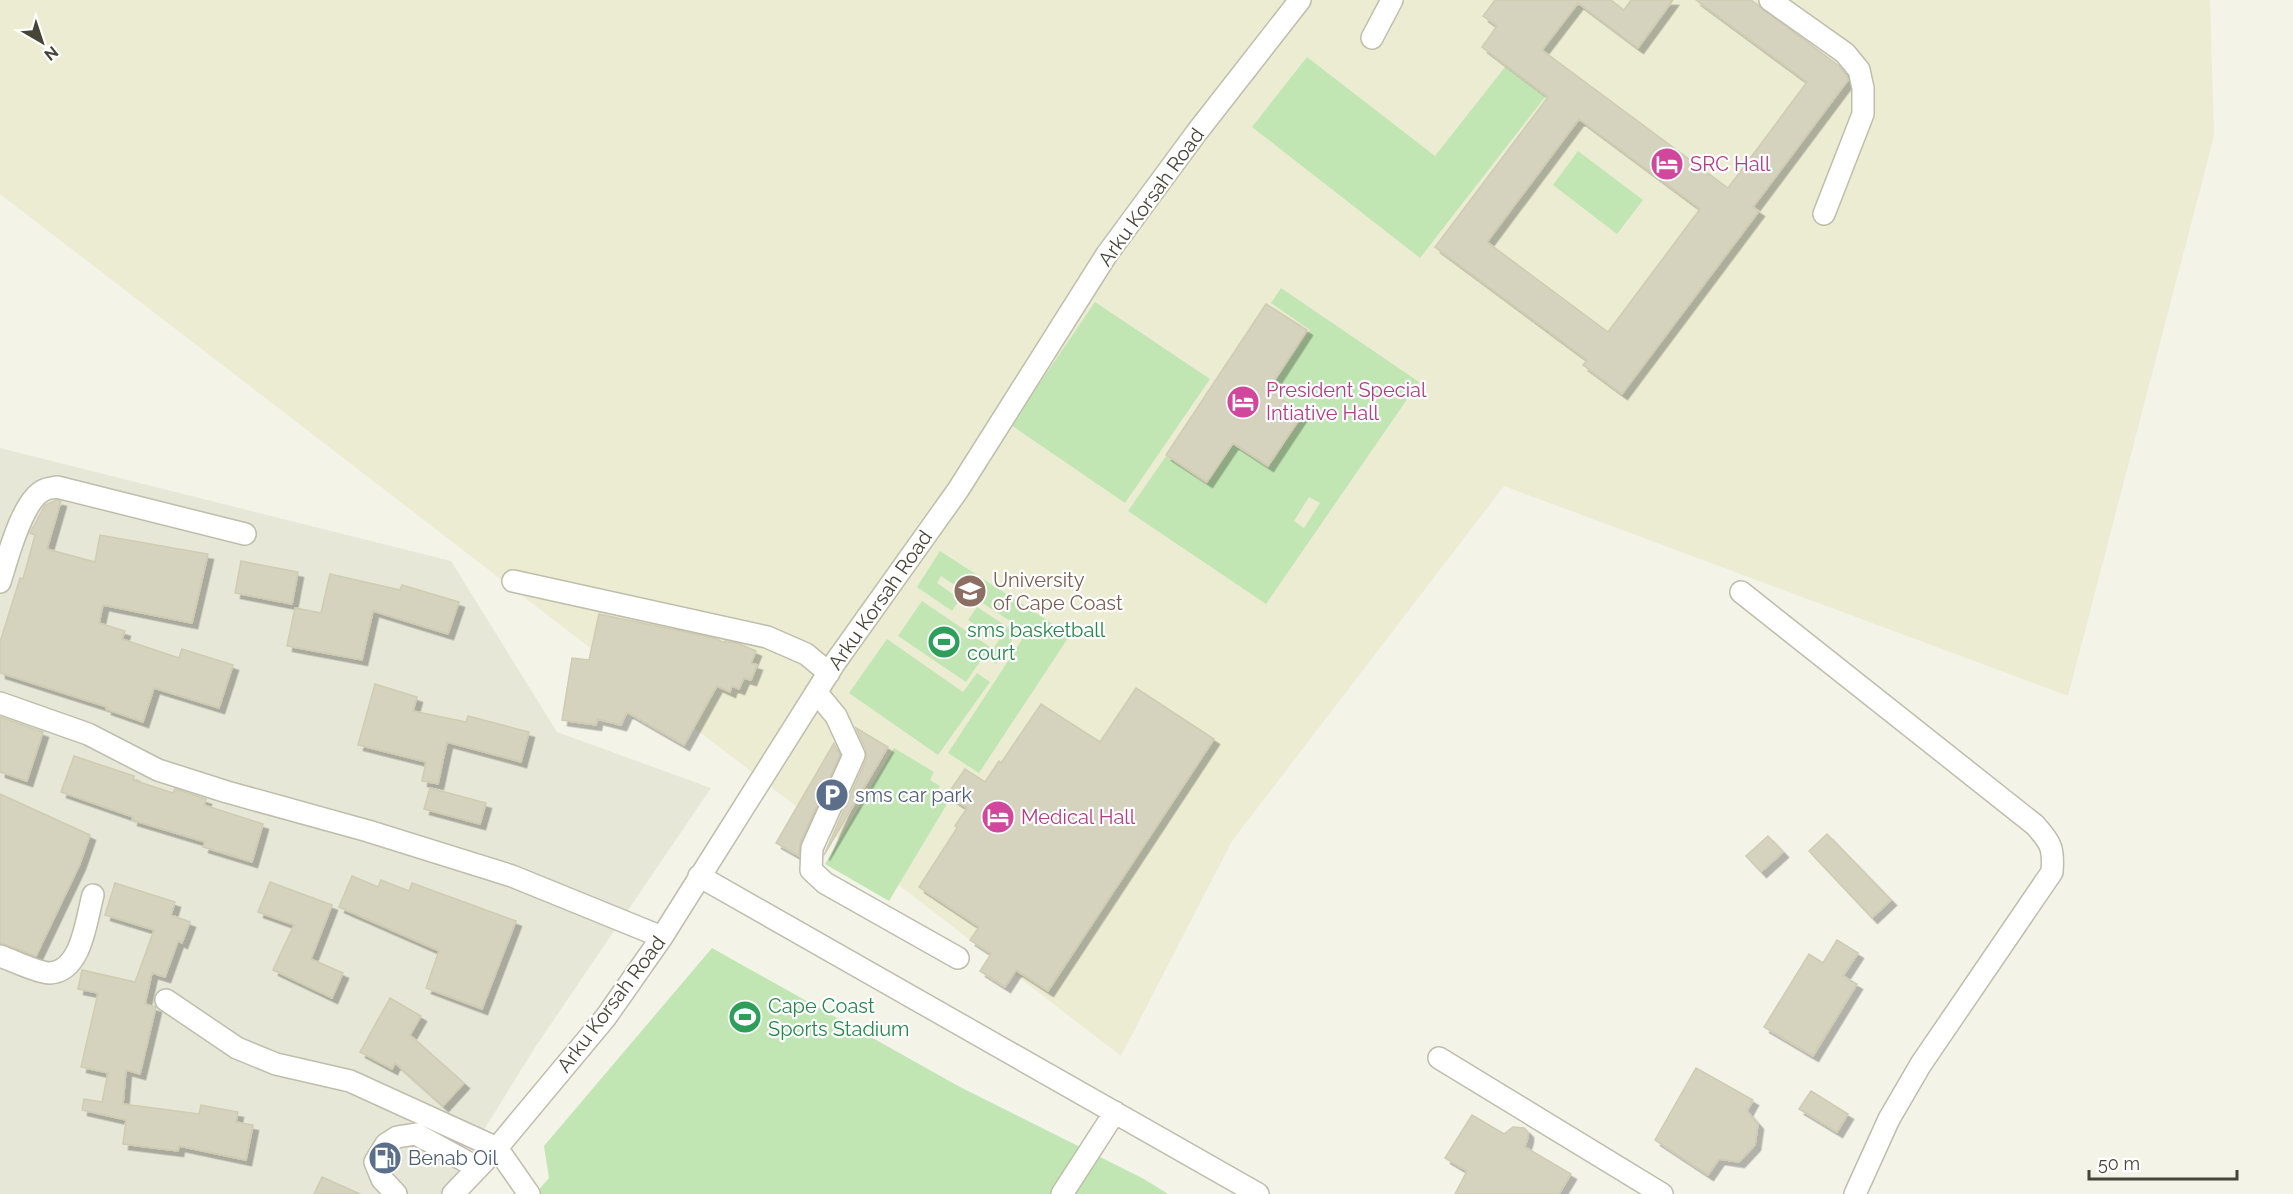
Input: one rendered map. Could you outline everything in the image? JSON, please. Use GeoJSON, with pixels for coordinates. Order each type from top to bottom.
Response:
{"type":"FeatureCollection","features":[{"type":"Feature","properties":{"kind":"street","name":"Arku Korsah Road"},"geometry":{"type":"LineString","coordinates":[[453,1194],[496,1148],[606,1017],[662,937],[834,664],[958,490],[1107,254],[1197,132],[1300,0]]}},
{"type":"Feature","properties":{"kind":"street"},"geometry":{"type":"LineString","coordinates":[[1371,38],[1392,0]]}},
{"type":"Feature","properties":{"kind":"street"},"geometry":{"type":"LineString","coordinates":[[1770,0],[1845,53],[1859,70],[1863,88],[1863,114],[1824,214]]}},
{"type":"Feature","properties":{"kind":"street"},"geometry":{"type":"LineString","coordinates":[[0,582],[21,520],[29,504],[43,490],[57,487],[245,534]]}},
{"type":"Feature","properties":{"kind":"street"},"geometry":{"type":"LineString","coordinates":[[513,581],[767,637],[806,654],[829,673]]}},
{"type":"Feature","properties":{"kind":"street"},"geometry":{"type":"LineString","coordinates":[[1741,592],[2035,825],[2049,841],[2053,853],[2052,872],[1922,1064],[1889,1119],[1855,1194]]}},
{"type":"Feature","properties":{"kind":"street"},"geometry":{"type":"LineString","coordinates":[[816,692],[836,716],[854,755],[812,848],[811,870],[825,883],[958,958]]}},
{"type":"Feature","properties":{"kind":"street"},"geometry":{"type":"LineString","coordinates":[[0,703],[88,734],[158,770],[227,792],[368,831],[512,876],[662,937]]}},
{"type":"Feature","properties":{"kind":"street"},"geometry":{"type":"LineString","coordinates":[[699,876],[1258,1194]]}},
{"type":"Feature","properties":{"kind":"street"},"geometry":{"type":"LineString","coordinates":[[0,956],[48,973],[65,969],[76,956],[93,896]]}},
{"type":"Feature","properties":{"kind":"street"},"geometry":{"type":"LineString","coordinates":[[166,1000],[237,1048],[276,1064],[350,1081],[496,1148],[529,1194]]}},
{"type":"Feature","properties":{"kind":"street"},"geometry":{"type":"LineString","coordinates":[[1439,1058],[1662,1194]]}},
{"type":"Feature","properties":{"kind":"street"},"geometry":{"type":"LineString","coordinates":[[1062,1194],[1115,1112]]}},
{"type":"Feature","properties":{"kind":"street"},"geometry":{"type":"LineString","coordinates":[[396,1194],[382,1179],[375,1162],[386,1144],[397,1137],[416,1134],[478,1168]]}},
{"type":"Feature","properties":{"kind":"shaded area","name":"University of Cape Coast"},"geometry":{"type":"Polygon","coordinates":[[[0,0],[2210,0],[2214,136],[2068,696],[1504,486],[1232,841],[1121,1056],[0,194],[0,0]]]}},
{"type":"Feature","properties":{"kind":"shaded area"},"geometry":{"type":"Polygon","coordinates":[[[0,448],[451,561],[557,732],[711,788],[536,1046],[444,1194],[0,1194],[0,448]]]}},
{"type":"Feature","properties":{"kind":"green space"},"geometry":{"type":"Polygon","coordinates":[[[1307,57],[1435,156],[1505,67],[1545,97],[1420,258],[1252,127],[1307,57]]]}},
{"type":"Feature","properties":{"kind":"green space"},"geometry":{"type":"Polygon","coordinates":[[[1578,151],[1643,200],[1617,234],[1553,185],[1578,151]]]}},
{"type":"Feature","properties":{"kind":"green space"},"geometry":{"type":"Polygon","coordinates":[[[1281,288],[1419,382],[1266,604],[1128,511],[1166,456],[1206,484],[1233,445],[1268,468],[1305,414],[1270,389],[1310,330],[1271,303],[1281,288]],[[1309,497],[1294,521],[1304,528],[1320,503],[1309,497]]]}},
{"type":"Feature","properties":{"kind":"green space"},"geometry":{"type":"Polygon","coordinates":[[[1095,302],[1210,379],[1125,503],[1011,425],[1095,302]]]}},
{"type":"Feature","properties":{"kind":"green space"},"geometry":{"type":"Polygon","coordinates":[[[940,551],[1070,635],[979,773],[948,753],[1027,632],[941,576],[937,583],[960,599],[952,611],[917,587],[940,551]]]}},
{"type":"Feature","properties":{"kind":"green space","name":"sms basketball court"},"geometry":{"type":"Polygon","coordinates":[[[922,601],[990,647],[966,682],[898,636],[922,601]]]}},
{"type":"Feature","properties":{"kind":"green space"},"geometry":{"type":"Polygon","coordinates":[[[977,607],[1017,633],[996,664],[987,658],[999,640],[968,620],[977,607]]]}},
{"type":"Feature","properties":{"kind":"green space"},"geometry":{"type":"Polygon","coordinates":[[[887,639],[963,692],[977,673],[990,682],[938,755],[849,693],[887,639]]]}},
{"type":"Feature","properties":{"kind":"green space"},"geometry":{"type":"Polygon","coordinates":[[[894,748],[934,772],[930,780],[940,786],[934,796],[947,804],[889,901],[825,864],[894,748]]]}},
{"type":"Feature","properties":{"kind":"green space","name":"Cape Coast Sports Stadium"},"geometry":{"type":"Polygon","coordinates":[[[712,948],[960,1087],[1144,1179],[1168,1194],[535,1194],[549,1178],[544,1146],[712,948]]]}},
{"type":"Feature","properties":{"kind":"building","name":"SRC Hall"},"geometry":{"type":"Polygon","coordinates":[[[1495,0],[1611,0],[1624,10],[1631,0],[1673,0],[1638,48],[1578,3],[1542,50],[1728,188],[1807,82],[1696,0],[1751,0],[1839,66],[1847,76],[1848,80],[1753,207],[1759,211],[1622,394],[1583,365],[1587,360],[1435,247],[1548,97],[1482,47],[1497,26],[1483,16],[1495,0]],[[1579,119],[1487,242],[1608,332],[1700,209],[1579,119]]]}},
{"type":"Feature","properties":{"kind":"building","name":"President Special Intiative Hall"},"geometry":{"type":"Polygon","coordinates":[[[1266,304],[1307,330],[1268,390],[1303,413],[1268,466],[1233,443],[1207,482],[1166,455],[1266,304]]]}},
{"type":"Feature","properties":{"kind":"building"},"geometry":{"type":"Polygon","coordinates":[[[57,500],[61,501],[47,549],[95,562],[100,535],[208,554],[192,623],[103,605],[99,623],[125,631],[122,639],[179,658],[182,649],[233,665],[219,708],[154,688],[143,722],[106,709],[107,707],[0,673],[0,642],[20,578],[23,579],[35,535],[30,533],[45,505],[57,500]]]}},
{"type":"Feature","properties":{"kind":"building"},"geometry":{"type":"Polygon","coordinates":[[[241,561],[298,572],[292,604],[235,593],[241,561]]]}},
{"type":"Feature","properties":{"kind":"building"},"geometry":{"type":"Polygon","coordinates":[[[330,574],[400,590],[402,585],[459,602],[448,634],[373,611],[362,660],[287,646],[295,608],[321,613],[330,574]]]}},
{"type":"Feature","properties":{"kind":"building"},"geometry":{"type":"Polygon","coordinates":[[[599,614],[714,638],[725,643],[725,641],[737,643],[756,651],[751,663],[757,665],[751,680],[744,678],[739,689],[732,686],[730,692],[717,686],[684,745],[627,712],[621,725],[597,719],[596,725],[562,720],[572,658],[589,660],[599,614]]]}},
{"type":"Feature","properties":{"kind":"building"},"geometry":{"type":"Polygon","coordinates":[[[375,684],[417,697],[413,711],[466,722],[468,716],[529,732],[521,762],[447,742],[438,784],[422,781],[426,762],[358,745],[375,684]]]}},
{"type":"Feature","properties":{"kind":"building"},"geometry":{"type":"Polygon","coordinates":[[[1136,688],[1214,739],[1048,991],[1016,970],[1005,987],[980,971],[991,954],[970,940],[979,927],[919,887],[957,828],[955,826],[967,808],[947,795],[965,769],[985,782],[999,761],[1001,763],[1041,704],[1100,742],[1136,688]]]}},
{"type":"Feature","properties":{"kind":"building"},"geometry":{"type":"Polygon","coordinates":[[[0,717],[43,732],[27,781],[0,772],[0,717]]]}},
{"type":"Feature","properties":{"kind":"building"},"geometry":{"type":"Polygon","coordinates":[[[856,728],[888,747],[824,855],[866,760],[866,750],[856,728]]]}},
{"type":"Feature","properties":{"kind":"building"},"geometry":{"type":"Polygon","coordinates":[[[834,743],[840,755],[800,843],[799,856],[776,843],[834,743]]]}},
{"type":"Feature","properties":{"kind":"building"},"geometry":{"type":"Polygon","coordinates":[[[74,756],[134,776],[133,780],[173,793],[175,789],[206,799],[204,805],[263,824],[252,862],[203,847],[205,842],[132,820],[133,817],[61,792],[74,756]]]}},
{"type":"Feature","properties":{"kind":"building"},"geometry":{"type":"Polygon","coordinates":[[[430,788],[486,803],[480,824],[424,809],[430,788]]]}},
{"type":"Feature","properties":{"kind":"building"},"geometry":{"type":"Polygon","coordinates":[[[0,794],[90,835],[80,864],[36,956],[0,943],[0,794]]]}},
{"type":"Feature","properties":{"kind":"building"},"geometry":{"type":"Polygon","coordinates":[[[1827,834],[1891,900],[1872,918],[1809,851],[1827,834]]]}},
{"type":"Feature","properties":{"kind":"building"},"geometry":{"type":"Polygon","coordinates":[[[1768,836],[1783,852],[1761,872],[1746,856],[1768,836]]]}},
{"type":"Feature","properties":{"kind":"building"},"geometry":{"type":"Polygon","coordinates":[[[352,876],[378,887],[381,880],[409,891],[412,883],[516,921],[482,1009],[426,988],[439,951],[339,907],[352,876]]]}},
{"type":"Feature","properties":{"kind":"building"},"geometry":{"type":"Polygon","coordinates":[[[270,882],[332,905],[311,959],[343,973],[332,998],[273,970],[294,925],[258,912],[270,882]]]}},
{"type":"Feature","properties":{"kind":"building"},"geometry":{"type":"Polygon","coordinates":[[[115,883],[175,902],[171,915],[190,922],[182,943],[178,941],[165,977],[152,973],[145,1004],[156,1007],[140,1074],[126,1070],[123,1104],[199,1114],[201,1105],[238,1112],[236,1122],[253,1125],[246,1160],[179,1146],[178,1151],[123,1144],[126,1120],[82,1110],[84,1099],[102,1102],[108,1073],[81,1067],[98,993],[78,989],[82,970],[135,982],[154,930],[105,915],[115,883]]]}},
{"type":"Feature","properties":{"kind":"building"},"geometry":{"type":"Polygon","coordinates":[[[1837,940],[1858,953],[1843,976],[1857,984],[1813,1056],[1764,1027],[1809,954],[1823,963],[1837,940]]]}},
{"type":"Feature","properties":{"kind":"building"},"geometry":{"type":"Polygon","coordinates":[[[390,998],[421,1016],[410,1035],[464,1083],[443,1106],[395,1063],[392,1069],[360,1052],[390,998]]]}},
{"type":"Feature","properties":{"kind":"building"},"geometry":{"type":"Polygon","coordinates":[[[1696,1068],[1753,1100],[1747,1111],[1758,1124],[1755,1145],[1739,1162],[1719,1159],[1708,1175],[1655,1140],[1696,1068]]]}},
{"type":"Feature","properties":{"kind":"building"},"geometry":{"type":"Polygon","coordinates":[[[1811,1091],[1848,1114],[1837,1132],[1799,1109],[1811,1091]]]}},
{"type":"Feature","properties":{"kind":"building"},"geometry":{"type":"Polygon","coordinates":[[[1472,1115],[1504,1134],[1513,1127],[1524,1128],[1528,1132],[1525,1147],[1571,1174],[1559,1194],[1455,1194],[1467,1171],[1445,1158],[1472,1115]]]}},
{"type":"Feature","properties":{"kind":"building"},"geometry":{"type":"Polygon","coordinates":[[[322,1177],[360,1194],[314,1194],[322,1177]]]}},
{"type":"Feature","properties":{"kind":"place","name":"SRC Hall"},"geometry":{"type":"Point","coordinates":[1667,164]}},
{"type":"Feature","properties":{"kind":"place","name":"President Special Intiative Hall"},"geometry":{"type":"Point","coordinates":[1243,402]}},
{"type":"Feature","properties":{"kind":"place","name":"University of Cape Coast"},"geometry":{"type":"Point","coordinates":[970,591]}},
{"type":"Feature","properties":{"kind":"place","name":"sms basketball court"},"geometry":{"type":"Point","coordinates":[944,642]}},
{"type":"Feature","properties":{"kind":"place","name":"sms car park"},"geometry":{"type":"Point","coordinates":[832,795]}},
{"type":"Feature","properties":{"kind":"place","name":"Medical Hall"},"geometry":{"type":"Point","coordinates":[998,817]}},
{"type":"Feature","properties":{"kind":"place","name":"Cape Coast Sports Stadium"},"geometry":{"type":"Point","coordinates":[745,1017]}},
{"type":"Feature","properties":{"kind":"place","name":"Benab Oil"},"geometry":{"type":"Point","coordinates":[385,1158]}}]}
